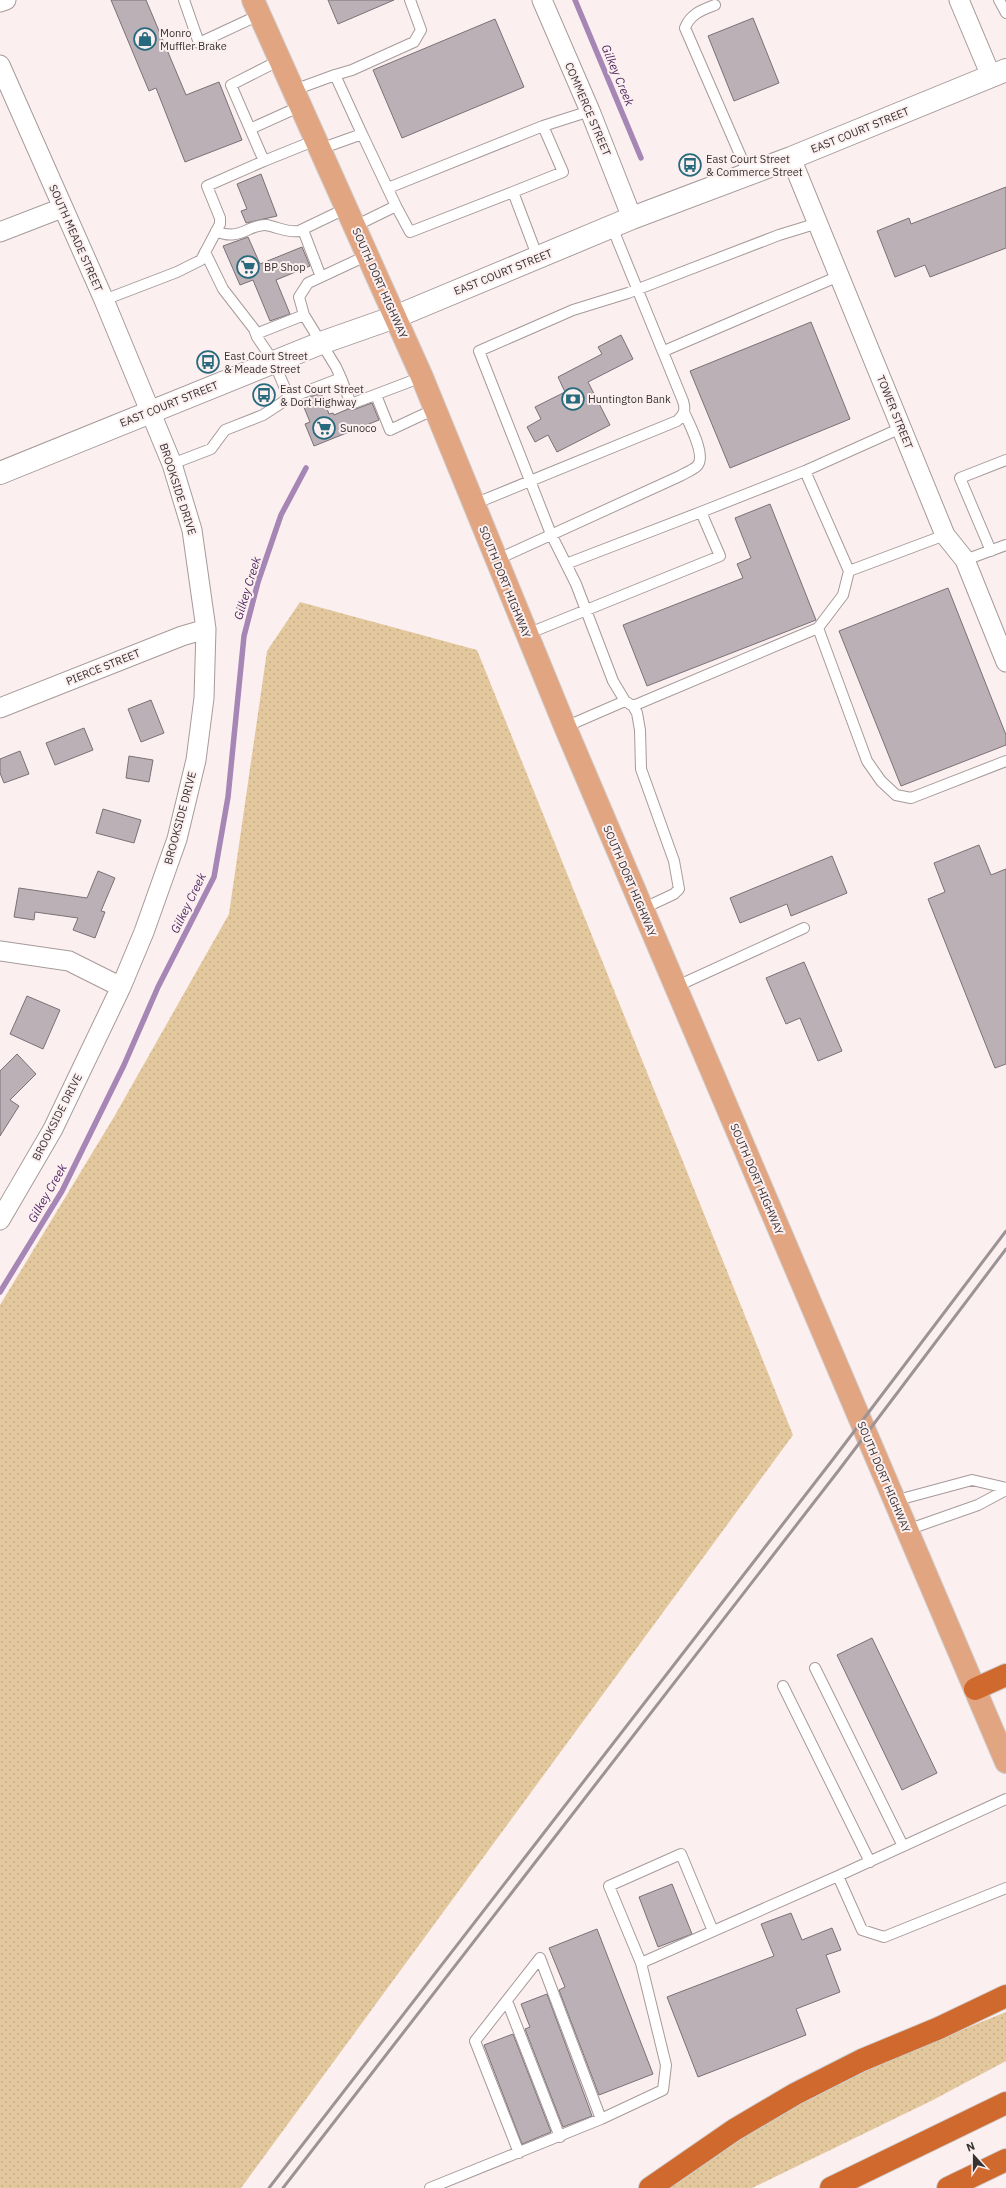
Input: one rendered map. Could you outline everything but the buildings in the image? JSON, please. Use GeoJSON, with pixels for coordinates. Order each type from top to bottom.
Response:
{"type":"FeatureCollection","features":[{"type":"Feature","properties":{"kind":"highway"},"geometry":{"type":"LineString","coordinates":[[975,1689],[1006,1675]]}},
{"type":"Feature","properties":{"kind":"highway"},"geometry":{"type":"LineString","coordinates":[[650,2188],[734,2130],[795,2094],[862,2060],[939,2028],[1006,1996]]}},
{"type":"Feature","properties":{"kind":"highway"},"geometry":{"type":"LineString","coordinates":[[831,2188],[1006,2103]]}},
{"type":"Feature","properties":{"kind":"highway"},"geometry":{"type":"LineString","coordinates":[[948,2188],[1006,2160]]}},
{"type":"Feature","properties":{"kind":"highway"},"geometry":{"type":"LineString","coordinates":[[984,2188],[1006,2173]]}},
{"type":"Feature","properties":{"kind":"main road","name":"SOUTH DORT HIGHWAY"},"geometry":{"type":"LineString","coordinates":[[256,7],[422,377],[565,727],[1006,1762]]}},
{"type":"Feature","properties":{"kind":"street"},"geometry":{"type":"LineString","coordinates":[[0,2],[6,0]]}},
{"type":"Feature","properties":{"kind":"street","name":"COMMERCE STREET"},"geometry":{"type":"LineString","coordinates":[[542,0],[590,111],[632,218]]}},
{"type":"Feature","properties":{"kind":"street"},"geometry":{"type":"LineString","coordinates":[[959,0],[998,73]]}},
{"type":"Feature","properties":{"kind":"street","name":"SOUTH MEADE STREET"},"geometry":{"type":"LineString","coordinates":[[0,65],[104,300],[151,412]]}},
{"type":"Feature","properties":{"kind":"street","name":"EAST COURT STREET"},"geometry":{"type":"LineString","coordinates":[[0,473],[321,343],[395,317],[632,218],[791,158],[998,73]]}},
{"type":"Feature","properties":{"kind":"street","name":"TOWER STREET"},"geometry":{"type":"LineString","coordinates":[[791,158],[945,535],[965,560],[1006,662]]}},
{"type":"Feature","properties":{"kind":"street"},"geometry":{"type":"LineString","coordinates":[[0,232],[62,208]]}},
{"type":"Feature","properties":{"kind":"street","name":"BROOKSIDE DRIVE"},"geometry":{"type":"LineString","coordinates":[[0,1220],[53,1129],[121,987],[144,932],[177,839],[194,768],[204,698],[206,629],[192,530],[172,464],[151,412]]}},
{"type":"Feature","properties":{"kind":"street","name":"PIERCE STREET"},"geometry":{"type":"LineString","coordinates":[[0,708],[182,636],[206,629]]}},
{"type":"Feature","properties":{"kind":"street"},"geometry":{"type":"LineString","coordinates":[[0,951],[70,961],[121,987]]}},
{"type":"Feature","properties":{"kind":"lane"},"geometry":{"type":"LineString","coordinates":[[184,0],[199,43],[256,7]]}},
{"type":"Feature","properties":{"kind":"lane"},"geometry":{"type":"LineString","coordinates":[[250,129],[334,75],[352,70],[414,42],[421,30],[410,0]]}},
{"type":"Feature","properties":{"kind":"lane"},"geometry":{"type":"LineString","coordinates":[[999,0],[1006,13]]}},
{"type":"Feature","properties":{"kind":"lane"},"geometry":{"type":"LineString","coordinates":[[715,5],[702,10],[688,19],[685,28],[748,173]]}},
{"type":"Feature","properties":{"kind":"lane"},"geometry":{"type":"LineString","coordinates":[[264,161],[231,85],[280,60]]}},
{"type":"Feature","properties":{"kind":"lane"},"geometry":{"type":"LineString","coordinates":[[334,75],[396,206],[410,232],[563,172],[543,126]]}},
{"type":"Feature","properties":{"kind":"lane"},"geometry":{"type":"LineString","coordinates":[[388,188],[543,126],[590,111]]}},
{"type":"Feature","properties":{"kind":"lane"},"geometry":{"type":"LineString","coordinates":[[104,300],[196,264],[201,260],[220,224],[220,218],[207,186],[264,161],[318,144],[362,134]]}},
{"type":"Feature","properties":{"kind":"lane"},"geometry":{"type":"LineString","coordinates":[[513,192],[538,258]]}},
{"type":"Feature","properties":{"kind":"lane"},"geometry":{"type":"LineString","coordinates":[[216,231],[224,235],[236,234],[265,225],[292,232],[396,206]]}},
{"type":"Feature","properties":{"kind":"lane"},"geometry":{"type":"LineString","coordinates":[[642,909],[674,894],[679,889],[674,861],[641,769],[640,730],[637,713],[613,681],[576,584],[551,534],[479,351],[573,310],[639,289],[779,235],[818,223]]}},
{"type":"Feature","properties":{"kind":"lane"},"geometry":{"type":"LineString","coordinates":[[496,560],[680,476],[698,466],[701,457],[699,446],[684,412],[683,401],[639,289],[612,227]]}},
{"type":"Feature","properties":{"kind":"lane"},"geometry":{"type":"LineString","coordinates":[[303,230],[321,277]]}},
{"type":"Feature","properties":{"kind":"lane"},"geometry":{"type":"LineString","coordinates":[[206,252],[223,288],[274,362],[289,398]]}},
{"type":"Feature","properties":{"kind":"lane"},"geometry":{"type":"LineString","coordinates":[[368,255],[308,283],[302,290],[299,297],[304,315],[341,378],[351,404],[422,377]]}},
{"type":"Feature","properties":{"kind":"lane"},"geometry":{"type":"LineString","coordinates":[[664,351],[839,276]]}},
{"type":"Feature","properties":{"kind":"lane"},"geometry":{"type":"LineString","coordinates":[[256,334],[304,315]]}},
{"type":"Feature","properties":{"kind":"lane"},"geometry":{"type":"LineString","coordinates":[[172,464],[211,448],[224,430],[263,415],[289,398],[341,378]]}},
{"type":"Feature","properties":{"kind":"lane"},"geometry":{"type":"LineString","coordinates":[[376,395],[390,430],[435,409]]}},
{"type":"Feature","properties":{"kind":"lane"},"geometry":{"type":"LineString","coordinates":[[474,504],[529,480],[677,421],[684,412]]}},
{"type":"Feature","properties":{"kind":"lane"},"geometry":{"type":"LineString","coordinates":[[566,564],[805,471],[901,428]]}},
{"type":"Feature","properties":{"kind":"lane"},"geometry":{"type":"LineString","coordinates":[[991,551],[960,478],[1006,460]]}},
{"type":"Feature","properties":{"kind":"lane"},"geometry":{"type":"LineString","coordinates":[[565,727],[818,628],[843,595],[849,571],[805,471]]}},
{"type":"Feature","properties":{"kind":"lane"},"geometry":{"type":"LineString","coordinates":[[527,634],[720,556],[701,512]]}},
{"type":"Feature","properties":{"kind":"lane"},"geometry":{"type":"LineString","coordinates":[[849,571],[945,535]]}},
{"type":"Feature","properties":{"kind":"lane"},"geometry":{"type":"LineString","coordinates":[[965,560],[1006,545]]}},
{"type":"Feature","properties":{"kind":"lane"},"geometry":{"type":"LineString","coordinates":[[818,628],[867,761],[881,781],[896,796],[911,798],[1006,761]]}},
{"type":"Feature","properties":{"kind":"lane"},"geometry":{"type":"LineString","coordinates":[[675,987],[804,928]]}},
{"type":"Feature","properties":{"kind":"lane"},"geometry":{"type":"LineString","coordinates":[[894,1501],[972,1480],[1006,1489]]}},
{"type":"Feature","properties":{"kind":"lane"},"geometry":{"type":"LineString","coordinates":[[907,1530],[978,1506],[1006,1489]]}},
{"type":"Feature","properties":{"kind":"lane"},"geometry":{"type":"LineString","coordinates":[[815,1668],[903,1846]]}},
{"type":"Feature","properties":{"kind":"lane"},"geometry":{"type":"LineString","coordinates":[[783,1686],[870,1862]]}},
{"type":"Feature","properties":{"kind":"lane"},"geometry":{"type":"LineString","coordinates":[[642,1963],[870,1862],[1006,1799]]}},
{"type":"Feature","properties":{"kind":"lane"},"geometry":{"type":"LineString","coordinates":[[430,2188],[560,2137],[663,2090],[666,2064],[642,1963],[609,1886],[681,1854],[713,1931]]}},
{"type":"Feature","properties":{"kind":"lane"},"geometry":{"type":"LineString","coordinates":[[838,1876],[862,1930],[884,1937],[1006,1888]]}},
{"type":"Feature","properties":{"kind":"lane"},"geometry":{"type":"LineString","coordinates":[[519,2153],[475,2041],[540,1958],[601,2119]]}},
{"type":"Feature","properties":{"kind":"lane"},"geometry":{"type":"LineString","coordinates":[[507,2000],[560,2137]]}},
{"type":"Feature","properties":{"kind":"shaded area"},"geometry":{"type":"Polygon","coordinates":[[[300,602],[477,650],[793,1435],[241,2188],[0,2188],[0,1305],[114,1117],[229,914],[267,651],[300,602]]]}},
{"type":"Feature","properties":{"kind":"shaded area"},"geometry":{"type":"Polygon","coordinates":[[[1006,2012],[1006,2061],[933,2100],[752,2188],[668,2188],[755,2130],[809,2099],[857,2075],[931,2042],[1006,2012]]]}},
{"type":"Feature","properties":{"kind":"waterway","name":"Gilkey Creek"},"geometry":{"type":"LineString","coordinates":[[575,0],[641,158]]}},
{"type":"Feature","properties":{"kind":"waterway","name":"Gilkey Creek"},"geometry":{"type":"LineString","coordinates":[[0,1292],[62,1191],[124,1065],[158,987],[214,877],[228,797],[244,636],[258,582],[281,515],[306,468]]}},
{"type":"Feature","properties":{"kind":"railway"},"geometry":{"type":"LineString","coordinates":[[269,2188],[834,1458],[1006,1231]]}},
{"type":"Feature","properties":{"kind":"railway"},"geometry":{"type":"LineString","coordinates":[[283,2188],[839,1470],[1006,1249]]}},
{"type":"Feature","properties":{"kind":"place","name":"Monro Muffler Brake"},"geometry":{"type":"Point","coordinates":[145,39]}},
{"type":"Feature","properties":{"kind":"place","name":"East Court Street & Commerce Street"},"geometry":{"type":"Point","coordinates":[690,165]}},
{"type":"Feature","properties":{"kind":"place","name":"BP Shop"},"geometry":{"type":"Point","coordinates":[248,267]}},
{"type":"Feature","properties":{"kind":"place","name":"East Court Street & Meade Street"},"geometry":{"type":"Point","coordinates":[208,362]}},
{"type":"Feature","properties":{"kind":"place","name":"East Court Street & Dort Highway"},"geometry":{"type":"Point","coordinates":[264,395]}},
{"type":"Feature","properties":{"kind":"place","name":"Huntington Bank"},"geometry":{"type":"Point","coordinates":[573,399]}},
{"type":"Feature","properties":{"kind":"place","name":"Sunoco"},"geometry":{"type":"Point","coordinates":[324,428]}}]}
